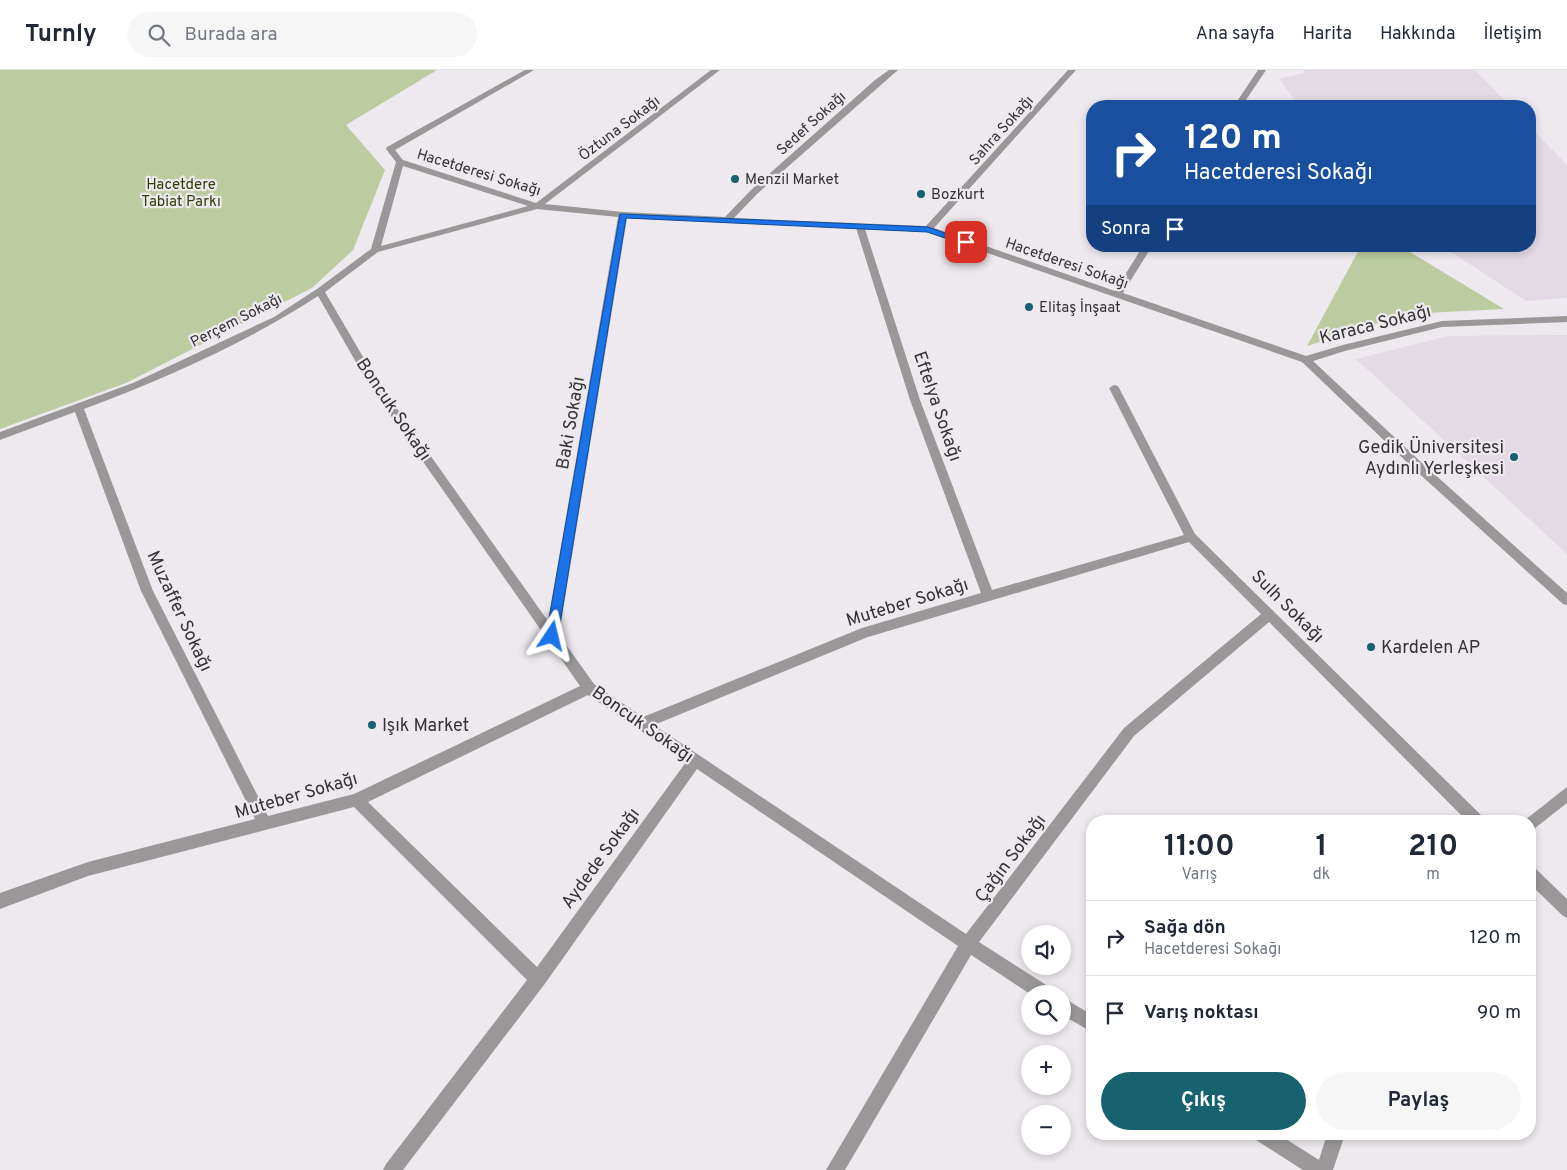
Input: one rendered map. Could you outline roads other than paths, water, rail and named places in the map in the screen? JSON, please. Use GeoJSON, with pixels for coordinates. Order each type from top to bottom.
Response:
{"type":"FeatureCollection","features":[{"type":"Feature","properties":{"kind":"street"},"geometry":{"type":"LineString","coordinates":[[375,250],[400,162],[390,149],[530,70]]}},
{"type":"Feature","properties":{"kind":"street","name":"Öztuna Sokağı"},"geometry":{"type":"LineString","coordinates":[[537,206],[716,70]]}},
{"type":"Feature","properties":{"kind":"street","name":"Sedef Sokağı"},"geometry":{"type":"LineString","coordinates":[[727,220],[754,192],[894,70]]}},
{"type":"Feature","properties":{"kind":"street","name":"Sahra Sokağı"},"geometry":{"type":"LineString","coordinates":[[928,229],[1072,70]]}},
{"type":"Feature","properties":{"kind":"street"},"geometry":{"type":"LineString","coordinates":[[1242,100],[1262,70]]}},
{"type":"Feature","properties":{"kind":"street","name":"Hacetderesi Sokağı"},"geometry":{"type":"LineString","coordinates":[[400,162],[537,206],[623,215],[928,229],[1306,360]]}},
{"type":"Feature","properties":{"kind":"street","name":"Perçem Sokağı"},"geometry":{"type":"LineString","coordinates":[[0,436],[137,385],[277,319],[320,291],[375,250],[537,206]]}},
{"type":"Feature","properties":{"kind":"street","name":"Baki Sokağı"},"geometry":{"type":"LineString","coordinates":[[552,636],[623,215]]}},
{"type":"Feature","properties":{"kind":"street","name":"Eftelya Sokağı"},"geometry":{"type":"LineString","coordinates":[[860,226],[916,400],[989,597]]}},
{"type":"Feature","properties":{"kind":"street"},"geometry":{"type":"LineString","coordinates":[[1117,295],[1144,252]]}},
{"type":"Feature","properties":{"kind":"street","name":"Boncuk Sokağı"},"geometry":{"type":"LineString","coordinates":[[320,291],[372,381],[589,688],[1031,985]]}},
{"type":"Feature","properties":{"kind":"street","name":"Karaca Sokağı"},"geometry":{"type":"LineString","coordinates":[[1567,319],[1442,324],[1343,348],[1306,360],[1567,600]]}},
{"type":"Feature","properties":{"kind":"street","name":"Sulh Sokağı"},"geometry":{"type":"LineString","coordinates":[[1114,388],[1191,537],[1471,815]]}},
{"type":"Feature","properties":{"kind":"street","name":"Muzaffer Sokağı"},"geometry":{"type":"LineString","coordinates":[[78,407],[147,591],[265,824]]}},
{"type":"Feature","properties":{"kind":"street","name":"Muteber Sokağı"},"geometry":{"type":"LineString","coordinates":[[641,724],[866,632],[1191,537]]}},
{"type":"Feature","properties":{"kind":"street","name":"Çağın Sokağı"},"geometry":{"type":"LineString","coordinates":[[835,1170],[968,944],[1128,732],[1270,614]]}},
{"type":"Feature","properties":{"kind":"street","name":"Muteber Sokağı"},"geometry":{"type":"LineString","coordinates":[[0,901],[88,869],[356,800],[589,688]]}},
{"type":"Feature","properties":{"kind":"street","name":"Aydede Sokağı"},"geometry":{"type":"LineString","coordinates":[[392,1170],[538,979],[695,761]]}},
{"type":"Feature","properties":{"kind":"street"},"geometry":{"type":"LineString","coordinates":[[1536,820],[1567,794]]}},
{"type":"Feature","properties":{"kind":"street"},"geometry":{"type":"LineString","coordinates":[[356,800],[538,979]]}},
{"type":"Feature","properties":{"kind":"street"},"geometry":{"type":"LineString","coordinates":[[1536,879],[1567,910]]}},
{"type":"Feature","properties":{"kind":"street"},"geometry":{"type":"LineString","coordinates":[[1071,1011],[1086,1020]]}},
{"type":"Feature","properties":{"kind":"street"},"geometry":{"type":"LineString","coordinates":[[1272,1140],[1319,1170]]}},
{"type":"Feature","properties":{"kind":"street"},"geometry":{"type":"LineString","coordinates":[[1324,1170],[1334,1140]]}},
{"type":"Feature","properties":{"kind":"place","name":"Menzil Market"},"geometry":{"type":"Point","coordinates":[735,179]}},
{"type":"Feature","properties":{"kind":"place","name":"Bozkurt"},"geometry":{"type":"Point","coordinates":[921,194]}},
{"type":"Feature","properties":{"kind":"place","name":"Elitaş İnşaat"},"geometry":{"type":"Point","coordinates":[1029,307]}},
{"type":"Feature","properties":{"kind":"place","name":"Gedik Üniversitesi Aydınlı Yerleşkesi"},"geometry":{"type":"Point","coordinates":[1514,457]}},
{"type":"Feature","properties":{"kind":"place","name":"Kardelen AP"},"geometry":{"type":"Point","coordinates":[1371,647]}},
{"type":"Feature","properties":{"kind":"place","name":"Işık Market"},"geometry":{"type":"Point","coordinates":[372,725]}},
{"type":"Feature","properties":{"kind":"park label","name":"Hacetdere Tabiat Parkı"},"geometry":{"type":"Point","coordinates":[181,192]}}]}
